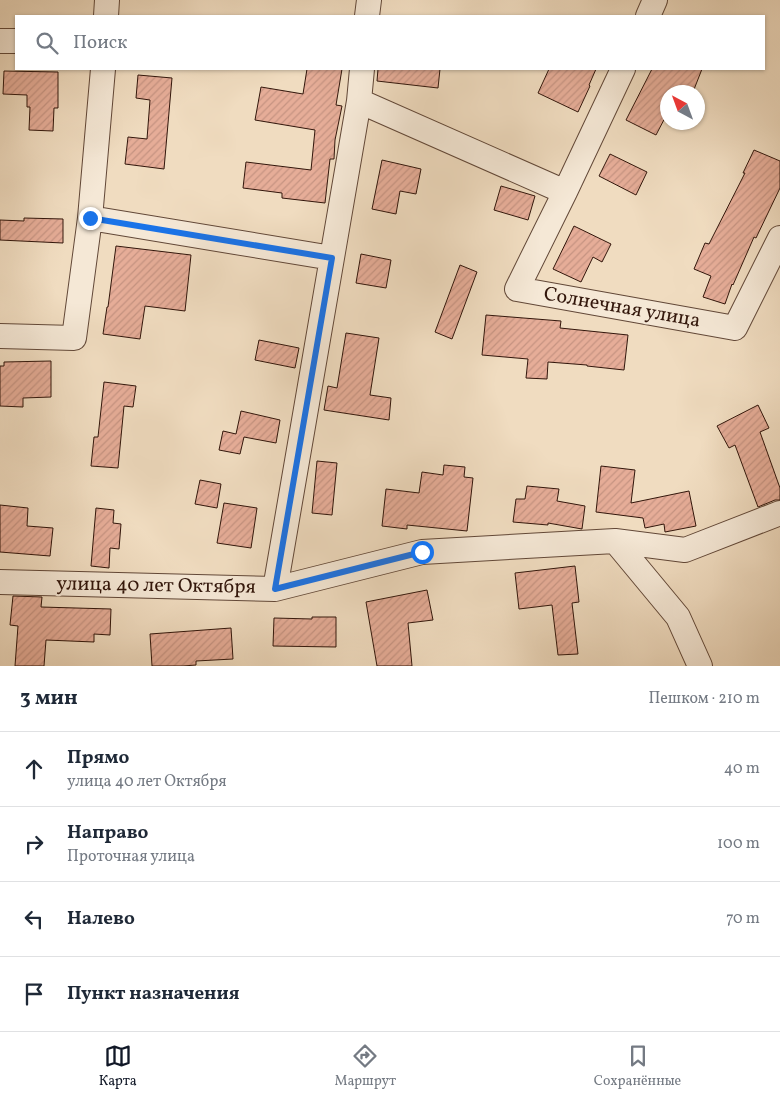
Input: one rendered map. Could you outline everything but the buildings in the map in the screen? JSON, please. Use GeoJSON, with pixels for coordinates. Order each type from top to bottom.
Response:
{"type":"FeatureCollection","features":[{"type":"Feature","properties":{"kind":"street"},"geometry":{"type":"LineString","coordinates":[[106,15],[107,0]]}},
{"type":"Feature","properties":{"kind":"street"},"geometry":{"type":"LineString","coordinates":[[367,15],[369,0]]}},
{"type":"Feature","properties":{"kind":"street"},"geometry":{"type":"LineString","coordinates":[[648,15],[655,0]]}},
{"type":"Feature","properties":{"kind":"street"},"geometry":{"type":"LineString","coordinates":[[0,41],[15,41]]}},
{"type":"Feature","properties":{"kind":"street"},"geometry":{"type":"LineString","coordinates":[[0,336],[74,338],[90,218],[103,70]]}},
{"type":"Feature","properties":{"kind":"street"},"geometry":{"type":"LineString","coordinates":[[275,589],[359,101],[362,70]]}},
{"type":"Feature","properties":{"kind":"street","name":"Солнечная улица"},"geometry":{"type":"LineString","coordinates":[[623,70],[517,289],[735,328],[780,238]]}},
{"type":"Feature","properties":{"kind":"street"},"geometry":{"type":"LineString","coordinates":[[359,101],[565,192]]}},
{"type":"Feature","properties":{"kind":"street"},"geometry":{"type":"LineString","coordinates":[[90,218],[332,258]]}},
{"type":"Feature","properties":{"kind":"street","name":"улица 40 лет Октября"},"geometry":{"type":"LineString","coordinates":[[0,582],[275,589],[422,552],[615,540],[685,550],[780,513]]}},
{"type":"Feature","properties":{"kind":"street"},"geometry":{"type":"LineString","coordinates":[[615,540],[678,617],[700,666]]}},
{"type":"Feature","properties":{"kind":"route"},"geometry":{"type":"LineString","coordinates":[[90,218],[332,258],[275,589],[422,552]]}}]}
